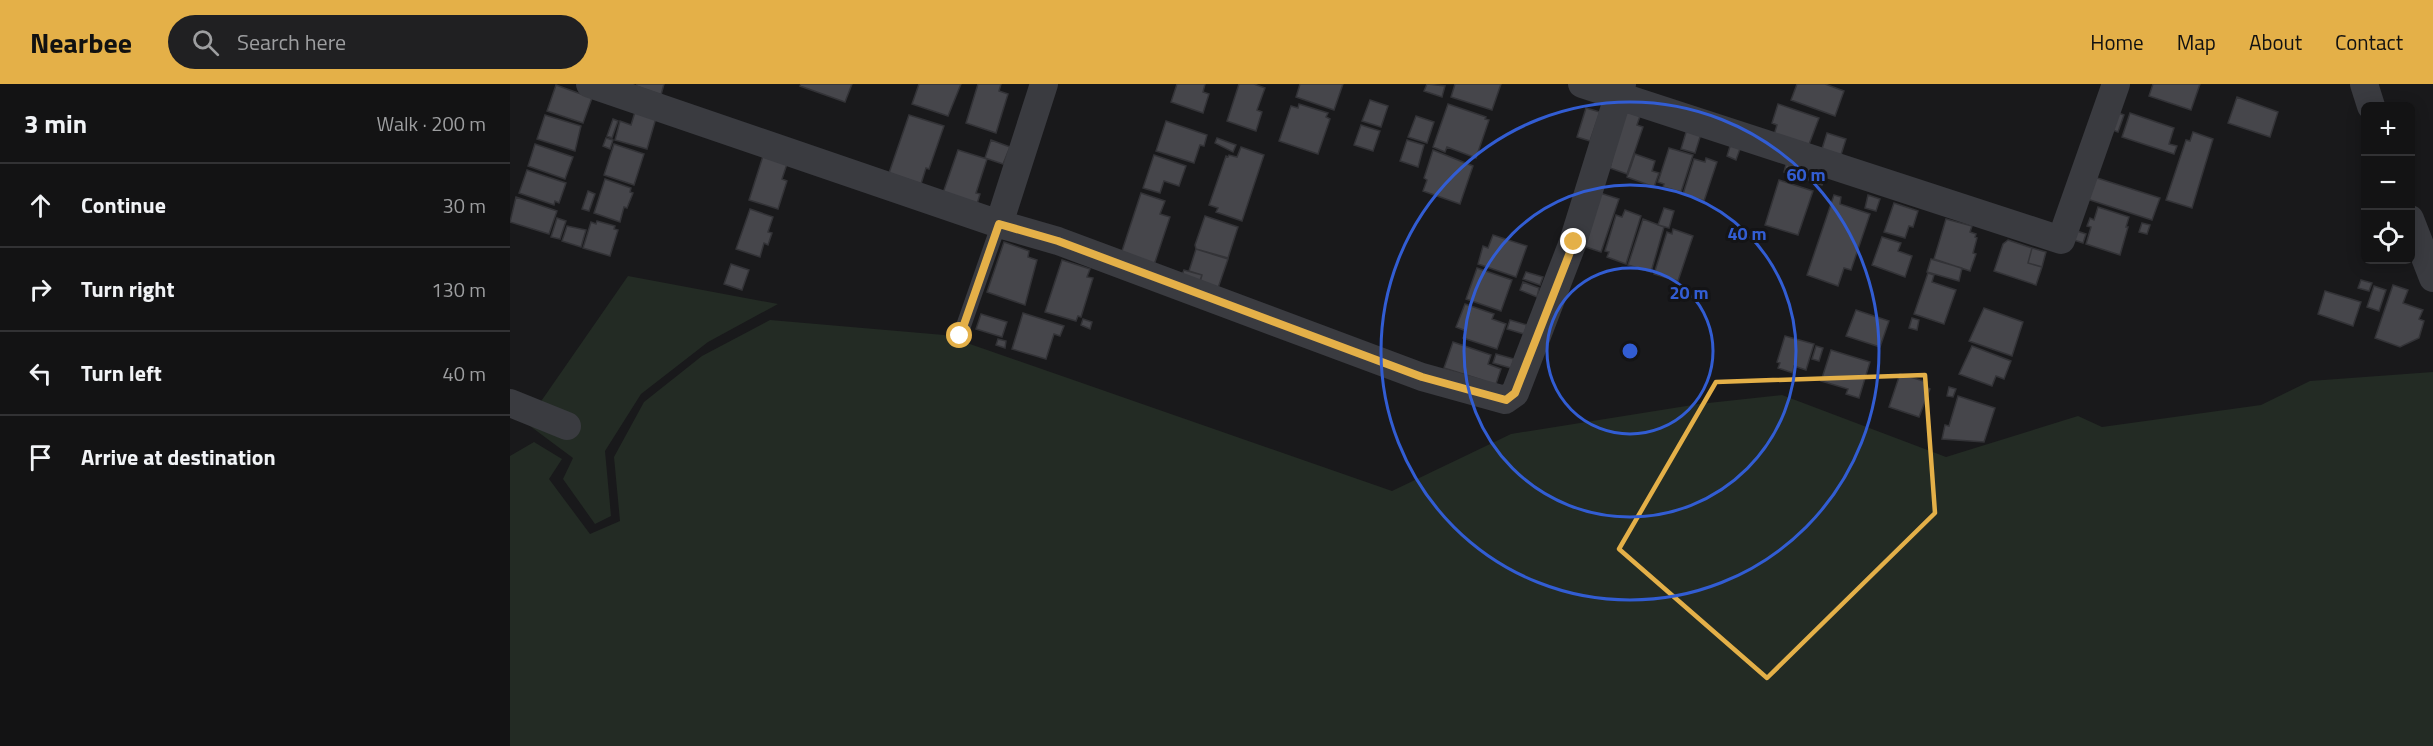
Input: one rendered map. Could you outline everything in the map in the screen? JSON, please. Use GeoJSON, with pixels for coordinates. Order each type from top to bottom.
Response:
{"type":"FeatureCollection","features":[{"type":"Feature","properties":{"kind":"street"},"geometry":{"type":"LineString","coordinates":[[590,84],[999,224],[1068,245],[1422,377],[1506,400],[1515,393],[1574,242],[1620,90]]}},
{"type":"Feature","properties":{"kind":"street"},"geometry":{"type":"LineString","coordinates":[[999,224],[1044,84]]}},
{"type":"Feature","properties":{"kind":"street"},"geometry":{"type":"LineString","coordinates":[[1582,84],[1620,90],[2061,240],[2116,84]]}},
{"type":"Feature","properties":{"kind":"street"},"geometry":{"type":"LineString","coordinates":[[2364,84],[2370,102]]}},
{"type":"Feature","properties":{"kind":"street"},"geometry":{"type":"LineString","coordinates":[[2415,232],[2433,278]]}},
{"type":"Feature","properties":{"kind":"street"},"geometry":{"type":"LineString","coordinates":[[510,403],[567,426]]}},
{"type":"Feature","properties":{"kind":"lane"},"geometry":{"type":"LineString","coordinates":[[960,336],[999,224]]}},
{"type":"Feature","properties":{"kind":"highlighted area"},"geometry":{"type":"Polygon","coordinates":[[[1925,375],[1935,513],[1767,678],[1619,549],[1716,382],[1925,375]]]}},
{"type":"Feature","properties":{"kind":"shaded area"},"geometry":{"type":"Polygon","coordinates":[[[628,276],[778,304],[708,342],[641,394],[605,451],[611,516],[595,524],[563,479],[573,458],[526,423],[628,276]]]}},
{"type":"Feature","properties":{"kind":"shaded area"},"geometry":{"type":"Polygon","coordinates":[[[770,320],[944,335],[1392,491],[1511,434],[1699,404],[1782,395],[1946,457],[2078,416],[2102,427],[2261,405],[2310,381],[2433,372],[2433,746],[510,746],[510,456],[534,442],[562,459],[549,479],[590,534],[620,521],[614,457],[644,402],[702,356],[770,320]]]}},
{"type":"Feature","properties":{"kind":"building"},"geometry":{"type":"Polygon","coordinates":[[[637,84],[664,84],[661,95],[636,86],[637,84]]]}},
{"type":"Feature","properties":{"kind":"building"},"geometry":{"type":"Polygon","coordinates":[[[801,84],[852,84],[845,102],[800,86],[801,84]]]}},
{"type":"Feature","properties":{"kind":"building"},"geometry":{"type":"Polygon","coordinates":[[[919,84],[961,84],[948,116],[912,104],[919,84]]]}},
{"type":"Feature","properties":{"kind":"building"},"geometry":{"type":"Polygon","coordinates":[[[978,84],[1001,84],[999,91],[1008,94],[996,133],[966,123],[978,84]]]}},
{"type":"Feature","properties":{"kind":"building"},"geometry":{"type":"Polygon","coordinates":[[[1177,84],[1205,84],[1203,92],[1209,94],[1203,113],[1171,102],[1177,84]]]}},
{"type":"Feature","properties":{"kind":"building"},"geometry":{"type":"Polygon","coordinates":[[[1239,84],[1254,84],[1265,88],[1257,110],[1262,112],[1256,131],[1227,121],[1239,84]]]}},
{"type":"Feature","properties":{"kind":"building"},"geometry":{"type":"Polygon","coordinates":[[[1300,84],[1343,84],[1334,110],[1296,97],[1300,84]]]}},
{"type":"Feature","properties":{"kind":"building"},"geometry":{"type":"Polygon","coordinates":[[[1427,84],[1445,86],[1442,97],[1424,91],[1427,84]]]}},
{"type":"Feature","properties":{"kind":"building"},"geometry":{"type":"Polygon","coordinates":[[[1455,84],[1501,84],[1492,110],[1451,97],[1455,84]]]}},
{"type":"Feature","properties":{"kind":"building"},"geometry":{"type":"Polygon","coordinates":[[[1797,84],[1825,84],[1844,91],[1835,116],[1791,100],[1797,84]]]}},
{"type":"Feature","properties":{"kind":"building"},"geometry":{"type":"Polygon","coordinates":[[[2153,84],[2200,84],[2191,110],[2149,96],[2153,84]]]}},
{"type":"Feature","properties":{"kind":"building"},"geometry":{"type":"Polygon","coordinates":[[[556,85],[592,98],[583,123],[547,111],[556,85]]]}},
{"type":"Feature","properties":{"kind":"building"},"geometry":{"type":"Polygon","coordinates":[[[2237,97],[2278,112],[2270,137],[2228,123],[2237,97]]]}},
{"type":"Feature","properties":{"kind":"building"},"geometry":{"type":"Polygon","coordinates":[[[1370,100],[1388,106],[1381,127],[1362,121],[1370,100]]]}},
{"type":"Feature","properties":{"kind":"building"},"geometry":{"type":"Polygon","coordinates":[[[1299,104],[1328,113],[1326,117],[1330,119],[1318,154],[1279,141],[1291,106],[1298,108],[1299,104]]]}},
{"type":"Feature","properties":{"kind":"building"},"geometry":{"type":"Polygon","coordinates":[[[1448,104],[1489,120],[1476,158],[1447,147],[1445,152],[1433,147],[1448,104]]]}},
{"type":"Feature","properties":{"kind":"building"},"geometry":{"type":"Polygon","coordinates":[[[1778,104],[1819,118],[1808,147],[1774,135],[1777,125],[1772,123],[1778,104]]]}},
{"type":"Feature","properties":{"kind":"building"},"geometry":{"type":"Polygon","coordinates":[[[1586,108],[1600,112],[1590,141],[1577,137],[1586,108]]]}},
{"type":"Feature","properties":{"kind":"building"},"geometry":{"type":"Polygon","coordinates":[[[1624,111],[1640,116],[1637,125],[1643,127],[1627,174],[1610,168],[1624,111]]]}},
{"type":"Feature","properties":{"kind":"building"},"geometry":{"type":"Polygon","coordinates":[[[635,112],[656,118],[647,149],[615,140],[620,121],[631,125],[635,112]]]}},
{"type":"Feature","properties":{"kind":"building"},"geometry":{"type":"Polygon","coordinates":[[[2116,112],[2124,115],[2118,132],[2110,129],[2116,112]]]}},
{"type":"Feature","properties":{"kind":"building"},"geometry":{"type":"Polygon","coordinates":[[[2130,113],[2174,128],[2169,144],[2177,146],[2174,154],[2122,137],[2130,113]]]}},
{"type":"Feature","properties":{"kind":"building"},"geometry":{"type":"Polygon","coordinates":[[[545,115],[581,126],[575,151],[537,139],[545,115]]]}},
{"type":"Feature","properties":{"kind":"building"},"geometry":{"type":"Polygon","coordinates":[[[909,115],[944,126],[929,169],[926,168],[921,184],[889,173],[909,115]]]}},
{"type":"Feature","properties":{"kind":"building"},"geometry":{"type":"Polygon","coordinates":[[[1416,116],[1434,122],[1427,143],[1408,137],[1416,116]]]}},
{"type":"Feature","properties":{"kind":"building"},"geometry":{"type":"Polygon","coordinates":[[[613,119],[618,121],[612,138],[607,136],[613,119]]]}},
{"type":"Feature","properties":{"kind":"building"},"geometry":{"type":"Polygon","coordinates":[[[1166,121],[1207,135],[1204,146],[1200,145],[1194,163],[1156,151],[1166,121]]]}},
{"type":"Feature","properties":{"kind":"building"},"geometry":{"type":"Polygon","coordinates":[[[1361,125],[1380,131],[1373,151],[1354,145],[1361,125]]]}},
{"type":"Feature","properties":{"kind":"building"},"geometry":{"type":"Polygon","coordinates":[[[1687,129],[1701,134],[1695,153],[1681,149],[1687,129]]]}},
{"type":"Feature","properties":{"kind":"building"},"geometry":{"type":"Polygon","coordinates":[[[2193,132],[2213,139],[2192,208],[2166,200],[2186,140],[2190,141],[2193,132]]]}},
{"type":"Feature","properties":{"kind":"building"},"geometry":{"type":"Polygon","coordinates":[[[1827,133],[1846,139],[1840,158],[1821,152],[1827,133]]]}},
{"type":"Feature","properties":{"kind":"building"},"geometry":{"type":"Polygon","coordinates":[[[606,138],[613,140],[610,149],[603,146],[606,138]]]}},
{"type":"Feature","properties":{"kind":"building"},"geometry":{"type":"Polygon","coordinates":[[[1217,138],[1236,145],[1233,152],[1215,143],[1217,138]]]}},
{"type":"Feature","properties":{"kind":"building"},"geometry":{"type":"Polygon","coordinates":[[[991,140],[1010,147],[1003,164],[985,158],[991,140]]]}},
{"type":"Feature","properties":{"kind":"building"},"geometry":{"type":"Polygon","coordinates":[[[1407,140],[1424,145],[1418,167],[1400,161],[1407,140]]]}},
{"type":"Feature","properties":{"kind":"building"},"geometry":{"type":"Polygon","coordinates":[[[1731,143],[1741,146],[1736,160],[1727,156],[1731,143]]]}},
{"type":"Feature","properties":{"kind":"building"},"geometry":{"type":"Polygon","coordinates":[[[535,144],[573,157],[565,179],[528,166],[535,144]]]}},
{"type":"Feature","properties":{"kind":"building"},"geometry":{"type":"Polygon","coordinates":[[[614,144],[644,154],[634,185],[604,175],[614,144]]]}},
{"type":"Feature","properties":{"kind":"building"},"geometry":{"type":"Polygon","coordinates":[[[1241,147],[1264,155],[1242,221],[1216,212],[1218,208],[1209,205],[1226,156],[1237,157],[1241,147]]]}},
{"type":"Feature","properties":{"kind":"building"},"geometry":{"type":"Polygon","coordinates":[[[1669,148],[1693,155],[1681,192],[1663,187],[1664,184],[1658,182],[1669,148]]]}},
{"type":"Feature","properties":{"kind":"building"},"geometry":{"type":"Polygon","coordinates":[[[958,150],[987,159],[976,193],[980,194],[977,204],[943,193],[958,150]]]}},
{"type":"Feature","properties":{"kind":"building"},"geometry":{"type":"Polygon","coordinates":[[[1433,150],[1473,166],[1460,204],[1423,191],[1427,180],[1424,178],[1433,150]]]}},
{"type":"Feature","properties":{"kind":"building"},"geometry":{"type":"Polygon","coordinates":[[[1635,154],[1655,161],[1652,171],[1659,173],[1654,187],[1627,177],[1635,154]]]}},
{"type":"Feature","properties":{"kind":"building"},"geometry":{"type":"Polygon","coordinates":[[[1154,155],[1186,166],[1179,186],[1164,181],[1160,193],[1143,188],[1154,155]]]}},
{"type":"Feature","properties":{"kind":"building"},"geometry":{"type":"Polygon","coordinates":[[[763,156],[787,164],[782,179],[787,181],[778,209],[749,200],[763,156]]]}},
{"type":"Feature","properties":{"kind":"building"},"geometry":{"type":"Polygon","coordinates":[[[1706,158],[1717,162],[1704,201],[1683,194],[1694,159],[1705,162],[1706,158]]]}},
{"type":"Feature","properties":{"kind":"building"},"geometry":{"type":"Polygon","coordinates":[[[1787,161],[1826,174],[1822,185],[1784,172],[1787,161]]]}},
{"type":"Feature","properties":{"kind":"building"},"geometry":{"type":"Polygon","coordinates":[[[527,170],[566,183],[559,203],[555,201],[554,205],[519,193],[527,170]]]}},
{"type":"Feature","properties":{"kind":"building"},"geometry":{"type":"Polygon","coordinates":[[[2094,177],[2160,198],[2152,220],[2087,199],[2094,177]]]}},
{"type":"Feature","properties":{"kind":"building"},"geometry":{"type":"Polygon","coordinates":[[[605,179],[631,188],[630,192],[633,193],[627,208],[624,207],[620,222],[594,213],[605,179]]]}},
{"type":"Feature","properties":{"kind":"building"},"geometry":{"type":"Polygon","coordinates":[[[1779,180],[1813,191],[1798,235],[1765,225],[1779,180]]]}},
{"type":"Feature","properties":{"kind":"building"},"geometry":{"type":"Polygon","coordinates":[[[588,191],[595,194],[589,211],[582,209],[588,191]]]}},
{"type":"Feature","properties":{"kind":"building"},"geometry":{"type":"Polygon","coordinates":[[[1141,193],[1165,201],[1160,214],[1170,217],[1154,265],[1121,254],[1141,193]]]}},
{"type":"Feature","properties":{"kind":"building"},"geometry":{"type":"Polygon","coordinates":[[[1600,193],[1619,199],[1601,252],[1580,245],[1600,193]]]}},
{"type":"Feature","properties":{"kind":"building"},"geometry":{"type":"Polygon","coordinates":[[[1834,195],[1841,197],[1840,204],[1870,214],[1851,270],[1844,268],[1838,286],[1807,275],[1834,195]]]}},
{"type":"Feature","properties":{"kind":"building"},"geometry":{"type":"Polygon","coordinates":[[[1868,195],[1880,199],[1876,211],[1865,208],[1868,195]]]}},
{"type":"Feature","properties":{"kind":"building"},"geometry":{"type":"Polygon","coordinates":[[[516,197],[557,211],[549,234],[510,222],[516,197]]]}},
{"type":"Feature","properties":{"kind":"building"},"geometry":{"type":"Polygon","coordinates":[[[1894,203],[1918,211],[1913,227],[1909,226],[1905,238],[1884,232],[1894,203]]]}},
{"type":"Feature","properties":{"kind":"building"},"geometry":{"type":"Polygon","coordinates":[[[2098,207],[2129,217],[2120,255],[2086,244],[2091,227],[2087,226],[2090,218],[2094,220],[2098,207]]]}},
{"type":"Feature","properties":{"kind":"building"},"geometry":{"type":"Polygon","coordinates":[[[1664,208],[1674,211],[1669,228],[1658,225],[1664,208]]]}},
{"type":"Feature","properties":{"kind":"building"},"geometry":{"type":"Polygon","coordinates":[[[750,209],[773,217],[768,232],[772,233],[768,245],[764,243],[760,257],[736,249],[750,209]]]}},
{"type":"Feature","properties":{"kind":"building"},"geometry":{"type":"Polygon","coordinates":[[[1625,210],[1641,216],[1626,264],[1607,257],[1609,252],[1605,251],[1616,215],[1622,217],[1625,210]]]}},
{"type":"Feature","properties":{"kind":"building"},"geometry":{"type":"Polygon","coordinates":[[[1205,216],[1238,227],[1228,258],[1196,249],[1195,245],[1205,216]]]}},
{"type":"Feature","properties":{"kind":"building"},"geometry":{"type":"Polygon","coordinates":[[[557,218],[566,221],[560,239],[551,237],[557,218]]]}},
{"type":"Feature","properties":{"kind":"building"},"geometry":{"type":"Polygon","coordinates":[[[1643,219],[1664,227],[1651,272],[1628,265],[1643,219]]]}},
{"type":"Feature","properties":{"kind":"building"},"geometry":{"type":"Polygon","coordinates":[[[1946,219],[1972,226],[1970,232],[1976,234],[1973,253],[1976,254],[1970,271],[1934,259],[1946,219]]]}},
{"type":"Feature","properties":{"kind":"building"},"geometry":{"type":"Polygon","coordinates":[[[597,221],[615,226],[614,229],[618,230],[610,256],[583,248],[591,222],[596,224],[597,221]]]}},
{"type":"Feature","properties":{"kind":"building"},"geometry":{"type":"Polygon","coordinates":[[[2142,223],[2150,225],[2147,234],[2139,232],[2142,223]]]}},
{"type":"Feature","properties":{"kind":"building"},"geometry":{"type":"Polygon","coordinates":[[[567,226],[586,230],[581,247],[562,241],[567,226]]]}},
{"type":"Feature","properties":{"kind":"building"},"geometry":{"type":"Polygon","coordinates":[[[1673,229],[1693,236],[1678,281],[1654,274],[1667,232],[1672,234],[1673,229]]]}},
{"type":"Feature","properties":{"kind":"building"},"geometry":{"type":"Polygon","coordinates":[[[2077,231],[2086,234],[2083,243],[2074,240],[2077,231]]]}},
{"type":"Feature","properties":{"kind":"building"},"geometry":{"type":"Polygon","coordinates":[[[1493,235],[1527,246],[1516,277],[1478,264],[1483,246],[1488,248],[1493,235]]]}},
{"type":"Feature","properties":{"kind":"building"},"geometry":{"type":"Polygon","coordinates":[[[1882,237],[1901,243],[1898,251],[1912,256],[1905,277],[1872,265],[1882,237]]]}},
{"type":"Feature","properties":{"kind":"building"},"geometry":{"type":"Polygon","coordinates":[[[2008,240],[2032,248],[2028,263],[2042,267],[2036,285],[1994,271],[2003,244],[2008,240]]]}},
{"type":"Feature","properties":{"kind":"building"},"geometry":{"type":"Polygon","coordinates":[[[1004,242],[1029,251],[1028,257],[1037,260],[1025,305],[987,292],[1004,242]]]}},
{"type":"Feature","properties":{"kind":"building"},"geometry":{"type":"Polygon","coordinates":[[[2032,248],[2046,252],[2042,267],[2028,263],[2032,248]]]}},
{"type":"Feature","properties":{"kind":"building"},"geometry":{"type":"Polygon","coordinates":[[[1196,249],[1228,259],[1218,288],[1200,282],[1202,275],[1189,271],[1196,249]]]}},
{"type":"Feature","properties":{"kind":"building"},"geometry":{"type":"Polygon","coordinates":[[[1931,259],[1962,268],[1959,281],[1927,272],[1931,259]]]}},
{"type":"Feature","properties":{"kind":"building"},"geometry":{"type":"Polygon","coordinates":[[[1062,260],[1090,269],[1087,277],[1093,278],[1081,317],[1078,316],[1076,321],[1045,312],[1062,260]]]}},
{"type":"Feature","properties":{"kind":"building"},"geometry":{"type":"Polygon","coordinates":[[[731,264],[749,270],[742,290],[724,284],[731,264]]]}},
{"type":"Feature","properties":{"kind":"building"},"geometry":{"type":"Polygon","coordinates":[[[1477,268],[1512,280],[1501,311],[1466,299],[1477,268]]]}},
{"type":"Feature","properties":{"kind":"building"},"geometry":{"type":"Polygon","coordinates":[[[1184,270],[1202,275],[1198,286],[1182,275],[1184,270]]]}},
{"type":"Feature","properties":{"kind":"building"},"geometry":{"type":"Polygon","coordinates":[[[1526,272],[1543,277],[1540,285],[1523,279],[1526,272]]]}},
{"type":"Feature","properties":{"kind":"building"},"geometry":{"type":"Polygon","coordinates":[[[1928,273],[1934,275],[1932,282],[1956,290],[1944,324],[1914,314],[1928,273]]]}},
{"type":"Feature","properties":{"kind":"building"},"geometry":{"type":"Polygon","coordinates":[[[2361,280],[2372,283],[2369,291],[2358,288],[2361,280]]]}},
{"type":"Feature","properties":{"kind":"building"},"geometry":{"type":"Polygon","coordinates":[[[1523,282],[1539,288],[1537,297],[1520,290],[1523,282]]]}},
{"type":"Feature","properties":{"kind":"building"},"geometry":{"type":"Polygon","coordinates":[[[2393,285],[2408,290],[2403,303],[2423,310],[2419,319],[2424,321],[2419,338],[2400,347],[2375,338],[2393,285]]]}},
{"type":"Feature","properties":{"kind":"building"},"geometry":{"type":"Polygon","coordinates":[[[2374,286],[2386,290],[2379,311],[2367,307],[2374,286]]]}},
{"type":"Feature","properties":{"kind":"building"},"geometry":{"type":"Polygon","coordinates":[[[2325,291],[2361,302],[2353,326],[2318,314],[2325,291]]]}},
{"type":"Feature","properties":{"kind":"building"},"geometry":{"type":"Polygon","coordinates":[[[1465,304],[1494,314],[1492,319],[1506,324],[1497,349],[1463,338],[1466,331],[1456,327],[1465,304]]]}},
{"type":"Feature","properties":{"kind":"building"},"geometry":{"type":"Polygon","coordinates":[[[1984,308],[2023,322],[2012,356],[1969,341],[1984,308]]]}},
{"type":"Feature","properties":{"kind":"building"},"geometry":{"type":"Polygon","coordinates":[[[1856,310],[1889,321],[1880,347],[1846,336],[1856,310]]]}},
{"type":"Feature","properties":{"kind":"building"},"geometry":{"type":"Polygon","coordinates":[[[1023,313],[1064,326],[1060,336],[1054,334],[1046,359],[1012,349],[1023,313]]]}},
{"type":"Feature","properties":{"kind":"building"},"geometry":{"type":"Polygon","coordinates":[[[981,314],[1007,322],[1002,337],[976,329],[981,314]]]}},
{"type":"Feature","properties":{"kind":"building"},"geometry":{"type":"Polygon","coordinates":[[[1912,318],[1919,320],[1917,330],[1909,328],[1912,318]]]}},
{"type":"Feature","properties":{"kind":"building"},"geometry":{"type":"Polygon","coordinates":[[[1083,319],[1092,322],[1090,329],[1081,325],[1083,319]]]}},
{"type":"Feature","properties":{"kind":"building"},"geometry":{"type":"Polygon","coordinates":[[[1510,320],[1527,325],[1524,334],[1507,329],[1510,320]]]}},
{"type":"Feature","properties":{"kind":"building"},"geometry":{"type":"Polygon","coordinates":[[[1785,336],[1814,344],[1806,370],[1794,366],[1793,373],[1778,368],[1780,363],[1777,362],[1785,336]]]}},
{"type":"Feature","properties":{"kind":"building"},"geometry":{"type":"Polygon","coordinates":[[[998,339],[1006,341],[1005,348],[996,345],[998,339]]]}},
{"type":"Feature","properties":{"kind":"building"},"geometry":{"type":"Polygon","coordinates":[[[1453,342],[1491,355],[1488,364],[1501,369],[1495,387],[1482,380],[1444,368],[1453,342]]]}},
{"type":"Feature","properties":{"kind":"building"},"geometry":{"type":"Polygon","coordinates":[[[1816,346],[1823,348],[1819,361],[1812,359],[1816,346]]]}},
{"type":"Feature","properties":{"kind":"building"},"geometry":{"type":"Polygon","coordinates":[[[1972,346],[2011,361],[2004,379],[1996,376],[1992,386],[1959,374],[1972,346]]]}},
{"type":"Feature","properties":{"kind":"building"},"geometry":{"type":"Polygon","coordinates":[[[1831,350],[1870,362],[1859,398],[1846,394],[1848,389],[1821,381],[1831,350]]]}},
{"type":"Feature","properties":{"kind":"building"},"geometry":{"type":"Polygon","coordinates":[[[1496,354],[1514,359],[1511,368],[1493,363],[1496,354]]]}},
{"type":"Feature","properties":{"kind":"building"},"geometry":{"type":"Polygon","coordinates":[[[1900,374],[1927,382],[1925,387],[1930,389],[1919,417],[1889,407],[1900,374]]]}},
{"type":"Feature","properties":{"kind":"building"},"geometry":{"type":"Polygon","coordinates":[[[1949,387],[1956,389],[1953,397],[1947,396],[1949,387]]]}},
{"type":"Feature","properties":{"kind":"building"},"geometry":{"type":"Polygon","coordinates":[[[1958,396],[1995,408],[1984,442],[1942,439],[1945,425],[1949,426],[1958,396]]]}},
{"type":"Feature","properties":{"kind":"route"},"geometry":{"type":"LineString","coordinates":[[960,336],[999,224],[1058,241],[1422,377],[1506,400],[1515,393],[1574,242]]}}]}
